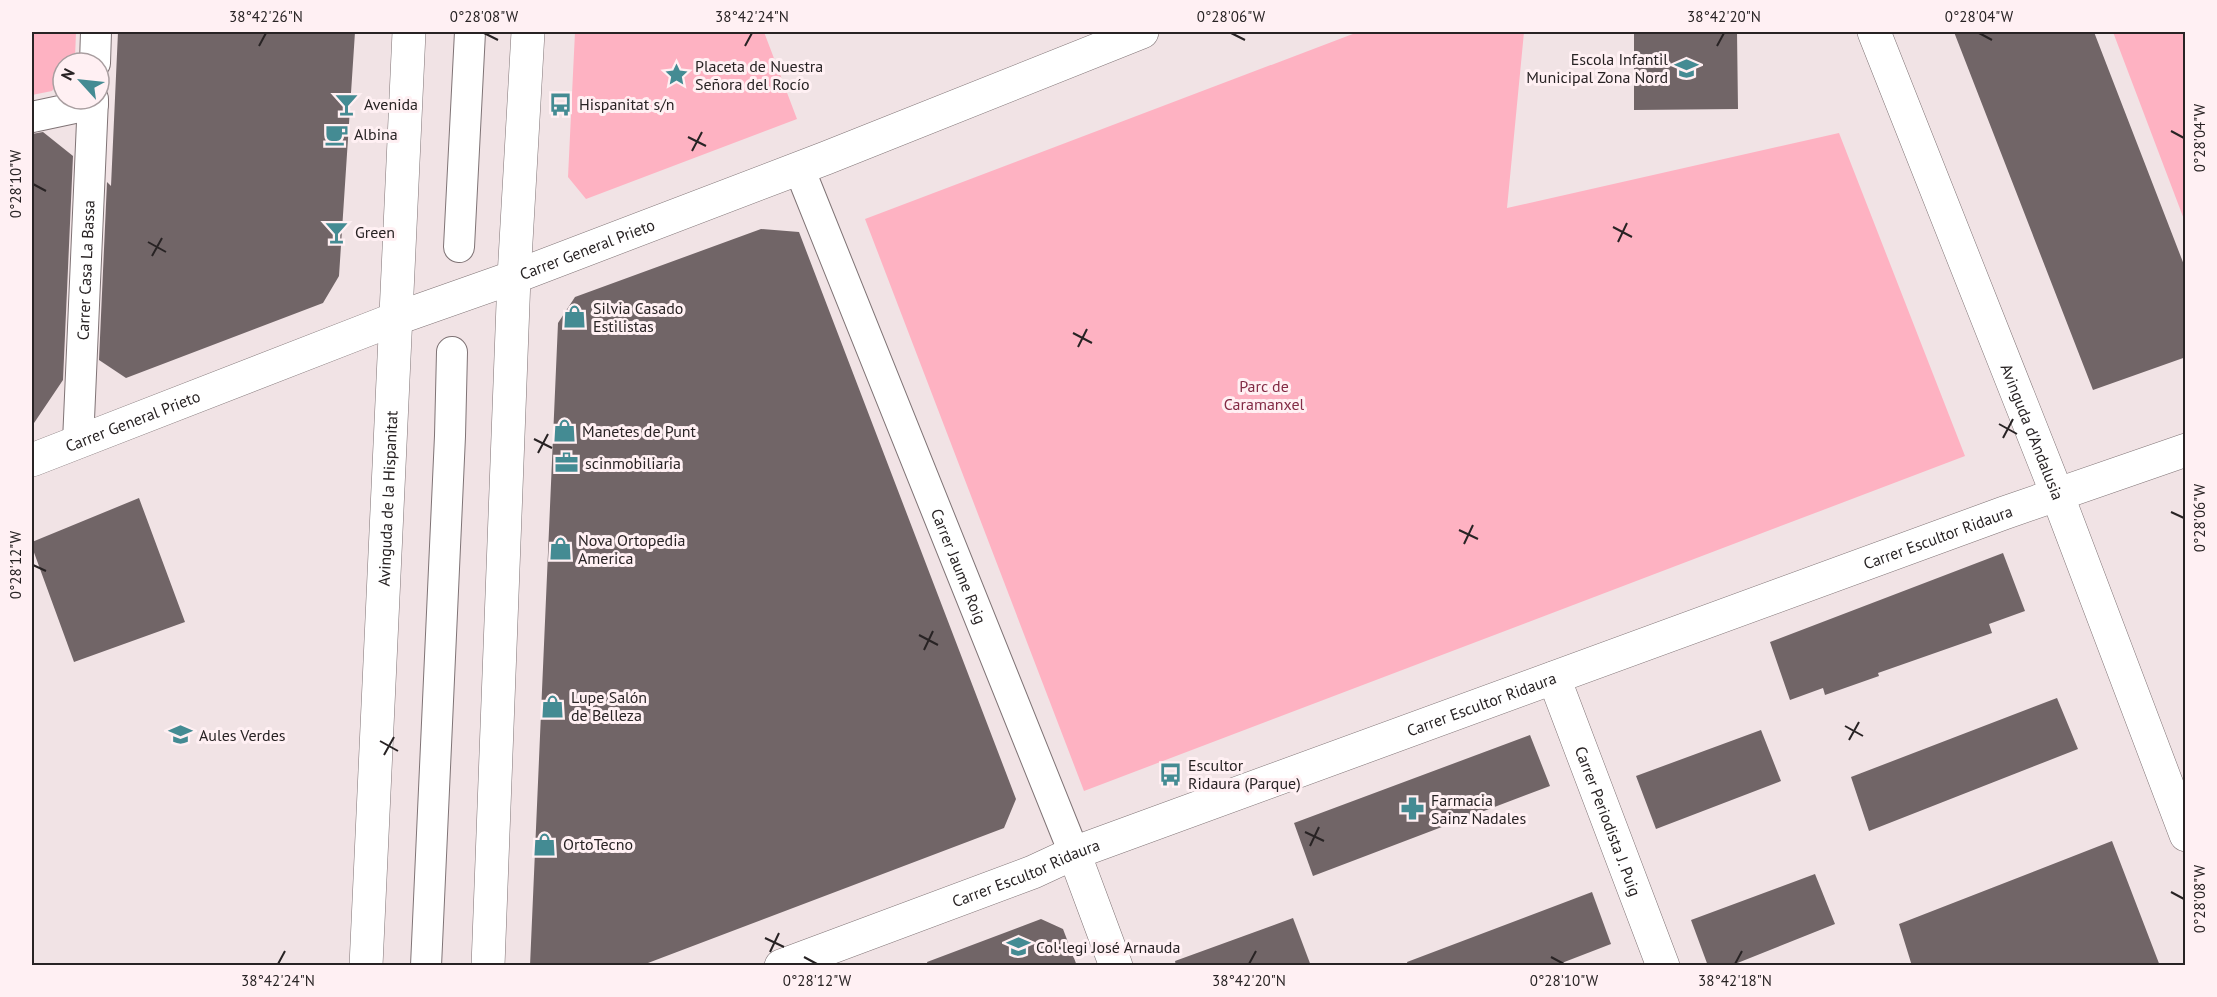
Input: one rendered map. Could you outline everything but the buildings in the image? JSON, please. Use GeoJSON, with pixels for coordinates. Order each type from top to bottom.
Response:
{"type":"FeatureCollection","features":[{"type":"Feature","properties":{"kind":"street"},"geometry":{"type":"LineString","coordinates":[[95,51],[96,32]]}},
{"type":"Feature","properties":{"kind":"street","name":"Avinguda de la Hispanitat"},"geometry":{"type":"LineString","coordinates":[[366,966],[409,32]]}},
{"type":"Feature","properties":{"kind":"street"},"geometry":{"type":"LineString","coordinates":[[459,247],[470,32]]}},
{"type":"Feature","properties":{"kind":"street"},"geometry":{"type":"LineString","coordinates":[[488,966],[514,277],[528,32]]}},
{"type":"Feature","properties":{"kind":"street","name":"Carrer General Prieto"},"geometry":{"type":"LineString","coordinates":[[32,460],[395,319],[514,277],[798,168],[1142,32]]}},
{"type":"Feature","properties":{"kind":"street","name":"Avinguda d'Andalusia"},"geometry":{"type":"LineString","coordinates":[[1874,32],[2057,494],[2186,835]]}},
{"type":"Feature","properties":{"kind":"street"},"geometry":{"type":"LineString","coordinates":[[32,117],[55,111]]}},
{"type":"Feature","properties":{"kind":"street","name":"Carrer Casa La Bassa"},"geometry":{"type":"LineString","coordinates":[[78,442],[93,111]]}},
{"type":"Feature","properties":{"kind":"street","name":"Carrer Jaume Roig"},"geometry":{"type":"LineString","coordinates":[[798,168],[1074,853],[1116,966]]}},
{"type":"Feature","properties":{"kind":"street"},"geometry":{"type":"LineString","coordinates":[[426,966],[450,448],[452,352]]}},
{"type":"Feature","properties":{"kind":"street","name":"Carrer Escultor Ridaura"},"geometry":{"type":"LineString","coordinates":[[782,966],[1033,872],[1074,853],[2057,494],[2186,450]]}},
{"type":"Feature","properties":{"kind":"street","name":"Carrer Periodista J. Puig"},"geometry":{"type":"LineString","coordinates":[[1554,678],[1663,966]]}},
{"type":"Feature","properties":{"kind":"green space"},"geometry":{"type":"Polygon","coordinates":[[[32,32],[76,32],[75,51],[51,51],[51,91],[32,95],[32,32]]]}},
{"type":"Feature","properties":{"kind":"green space","name":"Placeta de Nuestra Señora del Rocío"},"geometry":{"type":"Polygon","coordinates":[[[575,32],[764,32],[797,119],[586,199],[568,177],[575,32]]]}},
{"type":"Feature","properties":{"kind":"green space","name":"Parc de Caramanxel"},"geometry":{"type":"Polygon","coordinates":[[[1358,32],[1524,32],[1507,208],[1839,133],[1965,456],[1084,791],[865,219],[1358,32]]]}},
{"type":"Feature","properties":{"kind":"green space"},"geometry":{"type":"Polygon","coordinates":[[[2113,32],[2185,32],[2185,222],[2113,32]]]}},
{"type":"Feature","properties":{"kind":"place","name":"Escola Infantil Municipal Zona Nord"},"geometry":{"type":"Point","coordinates":[1686,68]}},
{"type":"Feature","properties":{"kind":"place","name":"Placeta de Nuestra Señora del Rocío"},"geometry":{"type":"Point","coordinates":[677,75]}},
{"type":"Feature","properties":{"kind":"place","name":"Avenida"},"geometry":{"type":"Point","coordinates":[346,104]}},
{"type":"Feature","properties":{"kind":"place","name":"Hispanitat s/n"},"geometry":{"type":"Point","coordinates":[561,104]}},
{"type":"Feature","properties":{"kind":"place","name":"Albina"},"geometry":{"type":"Point","coordinates":[336,134]}},
{"type":"Feature","properties":{"kind":"place","name":"Green"},"geometry":{"type":"Point","coordinates":[337,232]}},
{"type":"Feature","properties":{"kind":"place","name":"Silvia Casado Estilistas"},"geometry":{"type":"Point","coordinates":[575,317]}},
{"type":"Feature","properties":{"kind":"place","name":"Manetes de Punt"},"geometry":{"type":"Point","coordinates":[564,431]}},
{"type":"Feature","properties":{"kind":"place","name":"scinmobiliaria"},"geometry":{"type":"Point","coordinates":[567,463]}},
{"type":"Feature","properties":{"kind":"place","name":"Nova Ortopedia America"},"geometry":{"type":"Point","coordinates":[560,549]}},
{"type":"Feature","properties":{"kind":"place","name":"Lupe Salón de Belleza"},"geometry":{"type":"Point","coordinates":[553,706]}},
{"type":"Feature","properties":{"kind":"place","name":"Aules Verdes"},"geometry":{"type":"Point","coordinates":[181,735]}},
{"type":"Feature","properties":{"kind":"place","name":"Escultor Ridaura (Parque)"},"geometry":{"type":"Point","coordinates":[1170,774]}},
{"type":"Feature","properties":{"kind":"place","name":"Farmacia Sainz Nadales"},"geometry":{"type":"Point","coordinates":[1413,809]}},
{"type":"Feature","properties":{"kind":"place","name":"OrtoTecno"},"geometry":{"type":"Point","coordinates":[545,844]}},
{"type":"Feature","properties":{"kind":"place","name":"Col·legi José Arnauda"},"geometry":{"type":"Point","coordinates":[1018,947]}}]}
